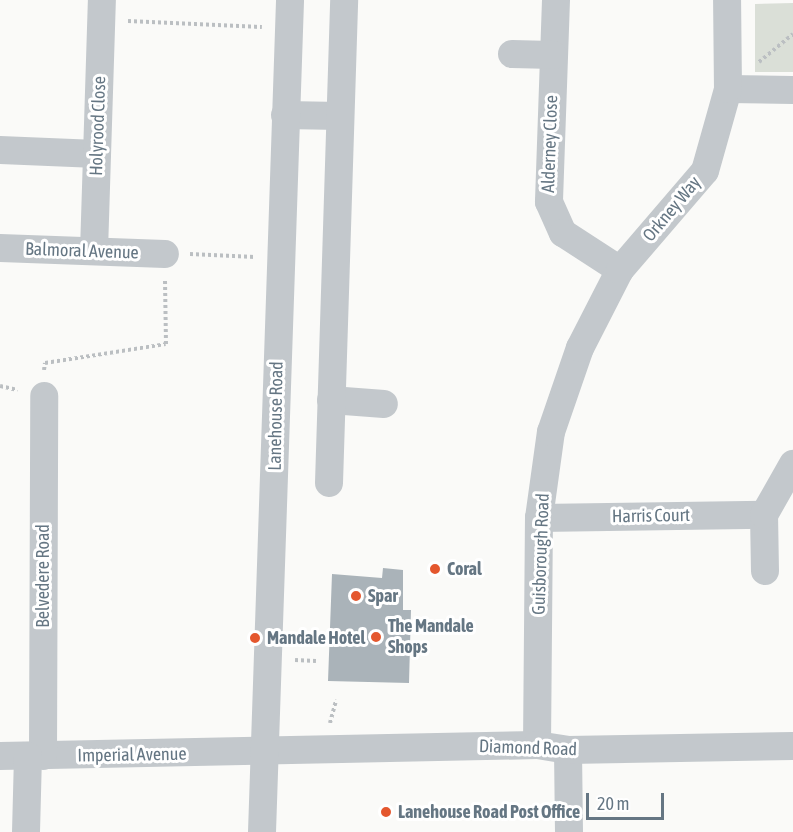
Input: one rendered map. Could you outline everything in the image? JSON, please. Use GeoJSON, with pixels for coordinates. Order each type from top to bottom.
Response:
{"type":"FeatureCollection","features":[{"type":"Feature","properties":{"kind":"street","name":"Lanehouse Road"},"geometry":{"type":"LineString","coordinates":[[262,832],[279,257],[290,0]]}},
{"type":"Feature","properties":{"kind":"street"},"geometry":{"type":"LineString","coordinates":[[328,483],[344,0]]}},
{"type":"Feature","properties":{"kind":"street","name":"Alderney Close"},"geometry":{"type":"LineString","coordinates":[[556,0],[549,202],[563,233],[620,270]]}},
{"type":"Feature","properties":{"kind":"street","name":"Orkney Way"},"geometry":{"type":"LineString","coordinates":[[620,270],[705,171],[728,89],[727,0]]}},
{"type":"Feature","properties":{"kind":"street","name":"Holyrood Close"},"geometry":{"type":"LineString","coordinates":[[94,251],[101,10]]}},
{"type":"Feature","properties":{"kind":"street"},"geometry":{"type":"LineString","coordinates":[[512,54],[553,56]]}},
{"type":"Feature","properties":{"kind":"street"},"geometry":{"type":"LineString","coordinates":[[728,89],[793,90]]}},
{"type":"Feature","properties":{"kind":"street"},"geometry":{"type":"LineString","coordinates":[[285,115],[340,116]]}},
{"type":"Feature","properties":{"kind":"street"},"geometry":{"type":"LineString","coordinates":[[0,150],[97,154]]}},
{"type":"Feature","properties":{"kind":"street","name":"Balmoral Avenue"},"geometry":{"type":"LineString","coordinates":[[0,248],[165,254]]}},
{"type":"Feature","properties":{"kind":"street","name":"Guisborough Road"},"geometry":{"type":"LineString","coordinates":[[537,745],[538,518],[551,432],[580,348],[620,270]]}},
{"type":"Feature","properties":{"kind":"street","name":"Belvedere Road"},"geometry":{"type":"LineString","coordinates":[[26,832],[24,756],[44,396]]}},
{"type":"Feature","properties":{"kind":"street"},"geometry":{"type":"LineString","coordinates":[[331,400],[384,404]]}},
{"type":"Feature","properties":{"kind":"street"},"geometry":{"type":"LineString","coordinates":[[765,571],[764,515],[793,464]]}},
{"type":"Feature","properties":{"kind":"street","name":"Harris Court"},"geometry":{"type":"LineString","coordinates":[[538,518],[764,515]]}},
{"type":"Feature","properties":{"kind":"street","name":"Diamond Road"},"geometry":{"type":"LineString","coordinates":[[263,753],[537,745],[568,750],[793,746]]}},
{"type":"Feature","properties":{"kind":"street"},"geometry":{"type":"LineString","coordinates":[[568,750],[569,832]]}},
{"type":"Feature","properties":{"kind":"street","name":"Imperial Avenue"},"geometry":{"type":"LineString","coordinates":[[24,756],[263,753]]}},
{"type":"Feature","properties":{"kind":"path"},"geometry":{"type":"LineString","coordinates":[[101,10],[289,28]]}},
{"type":"Feature","properties":{"kind":"path"},"geometry":{"type":"LineString","coordinates":[[0,386],[44,396],[45,363],[166,344],[165,254],[279,257]]}},
{"type":"Feature","properties":{"kind":"shaded area"},"geometry":{"type":"Polygon","coordinates":[[[793,3],[793,72],[755,72],[755,4],[793,3]]]}},
{"type":"Feature","properties":{"kind":"building","name":"The Mandale Shops"},"geometry":{"type":"Polygon","coordinates":[[[383,568],[403,570],[403,610],[411,610],[409,683],[328,681],[332,574],[382,578],[383,568]]]}},
{"type":"Feature","properties":{"kind":"place","name":"Coral"},"geometry":{"type":"Point","coordinates":[435,569]}},
{"type":"Feature","properties":{"kind":"place","name":"Spar"},"geometry":{"type":"Point","coordinates":[356,596]}},
{"type":"Feature","properties":{"kind":"place","name":"The Mandale Shops"},"geometry":{"type":"Point","coordinates":[376,637]}},
{"type":"Feature","properties":{"kind":"place","name":"Mandale Hotel"},"geometry":{"type":"Point","coordinates":[255,638]}},
{"type":"Feature","properties":{"kind":"place","name":"Lanehouse Road Post Office"},"geometry":{"type":"Point","coordinates":[386,812]}}]}
